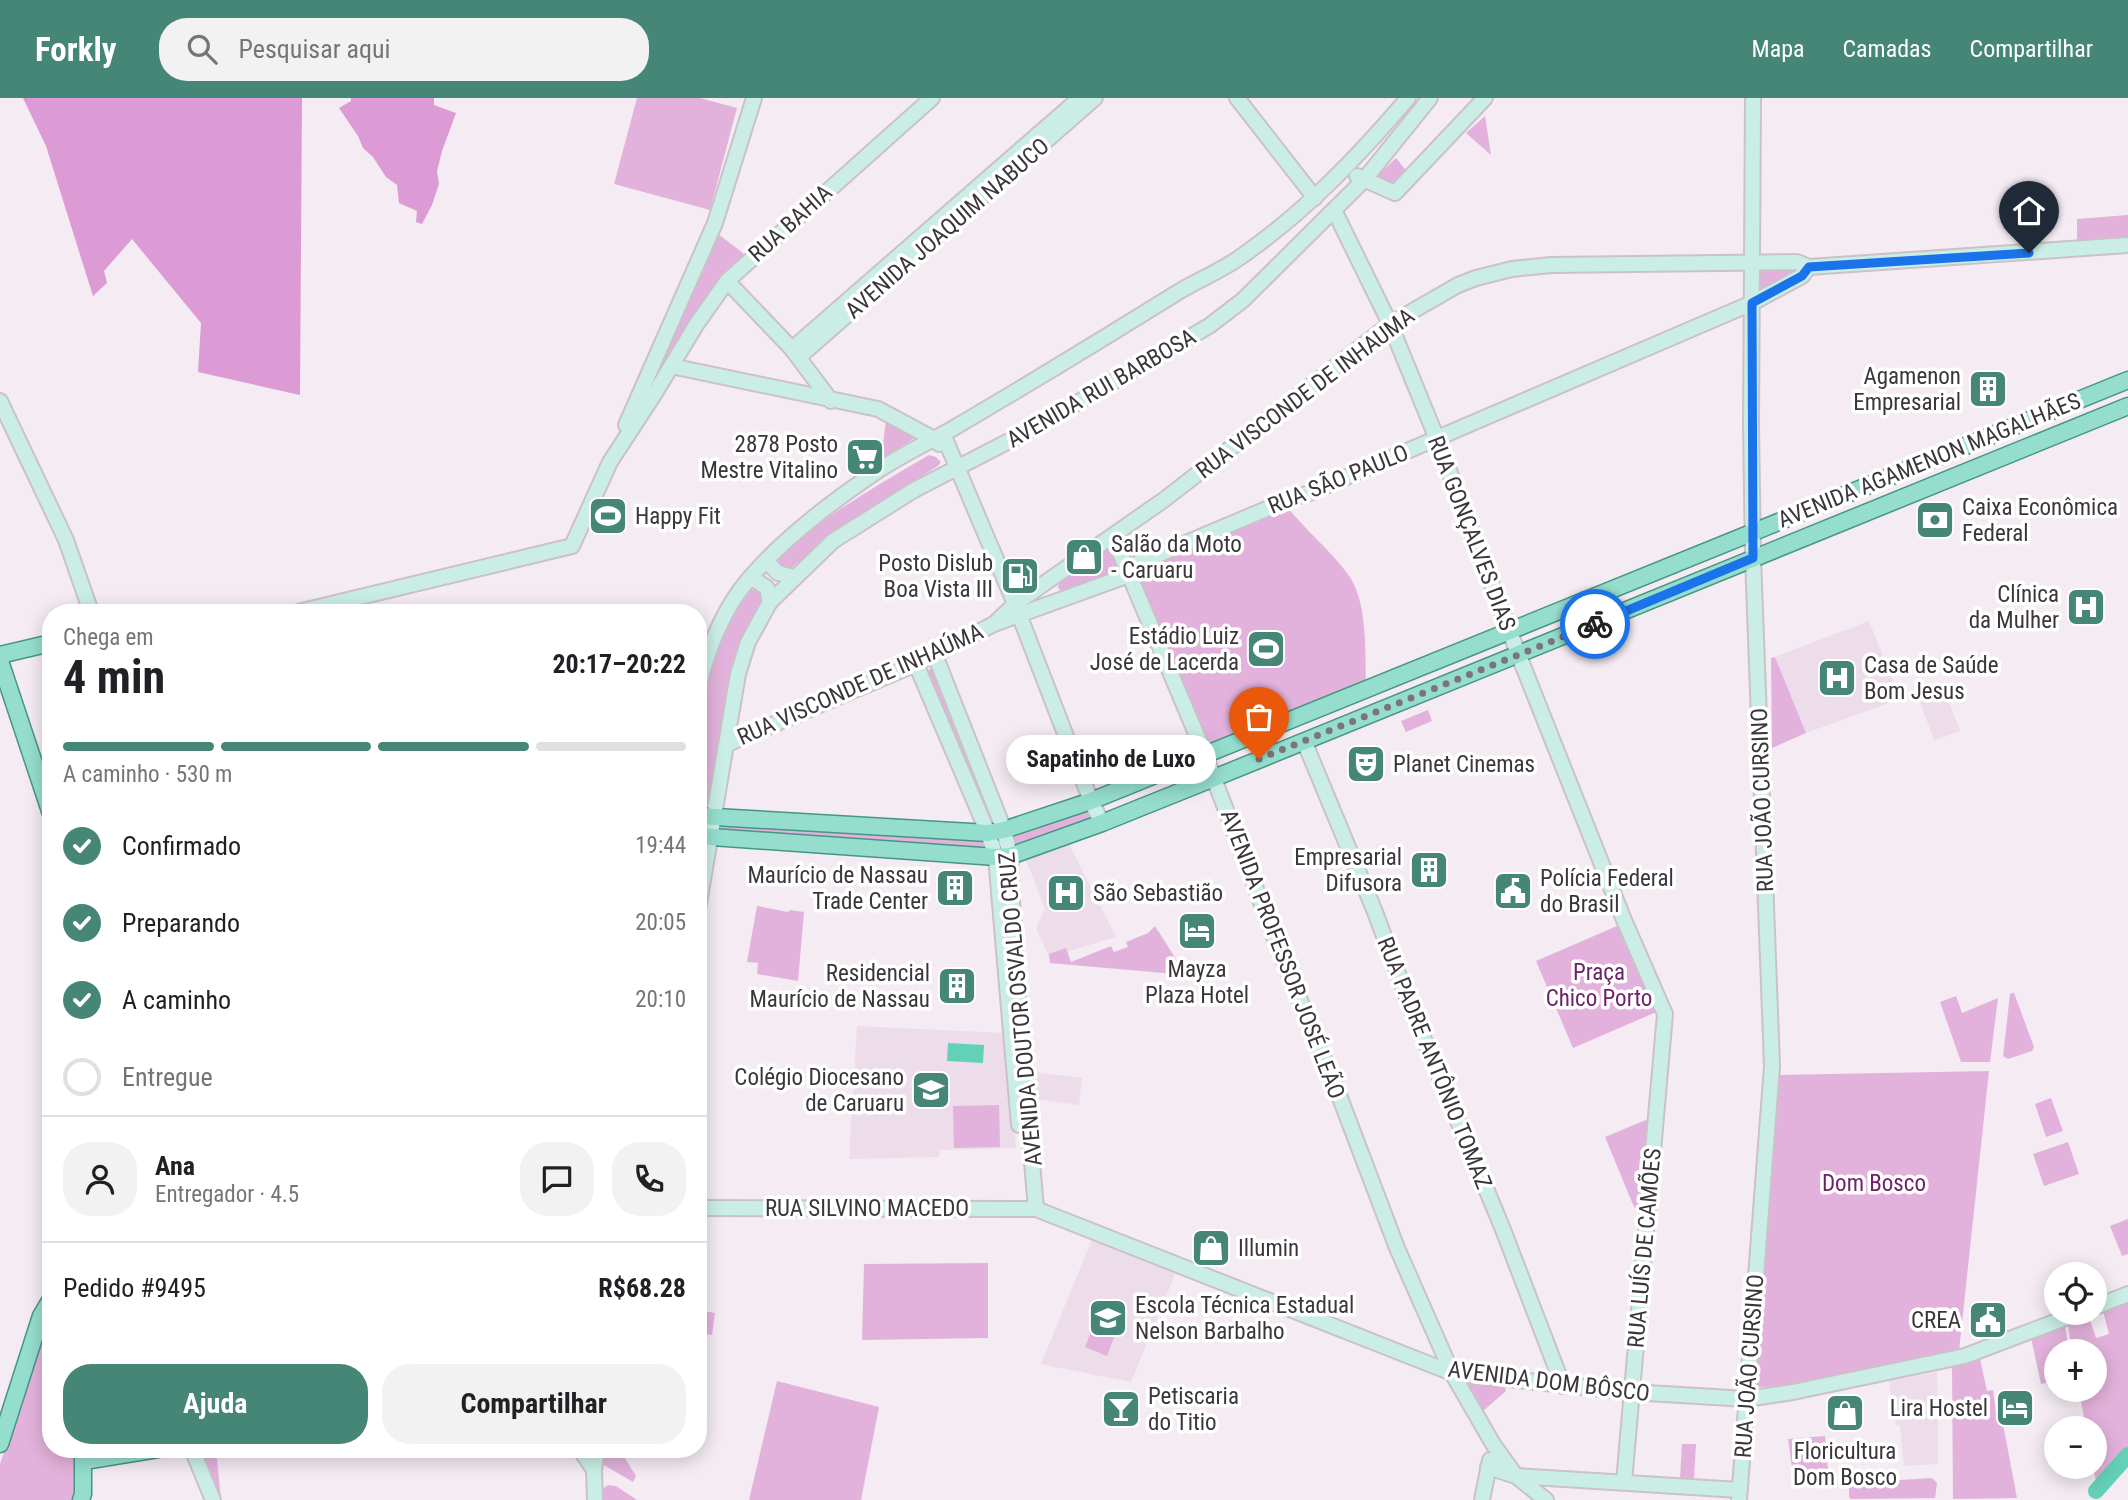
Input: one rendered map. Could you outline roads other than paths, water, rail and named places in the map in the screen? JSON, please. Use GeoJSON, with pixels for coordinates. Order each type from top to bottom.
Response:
{"type":"FeatureCollection","features":[{"type":"Feature","properties":{"kind":"main road","name":"AVENIDA AGAMENON MAGALHÃES"},"geometry":{"type":"LineString","coordinates":[[996,832],[1091,801],[2128,380]]}},
{"type":"Feature","properties":{"kind":"main road","name":"AVENIDA AGAMENON MAGALHÃES"},"geometry":{"type":"LineString","coordinates":[[1003,856],[1102,823],[1519,656],[2128,406]]}},
{"type":"Feature","properties":{"kind":"main road"},"geometry":{"type":"LineString","coordinates":[[0,655],[42,645]]}},
{"type":"Feature","properties":{"kind":"main road"},"geometry":{"type":"LineString","coordinates":[[0,662],[42,787]]}},
{"type":"Feature","properties":{"kind":"main road"},"geometry":{"type":"LineString","coordinates":[[707,817],[996,832]]}},
{"type":"Feature","properties":{"kind":"main road"},"geometry":{"type":"LineString","coordinates":[[707,837],[1003,856]]}},
{"type":"Feature","properties":{"kind":"main road"},"geometry":{"type":"LineString","coordinates":[[0,1444],[5,1413],[42,1314]]}},
{"type":"Feature","properties":{"kind":"main road"},"geometry":{"type":"LineString","coordinates":[[82,1497],[84,1458]]}},
{"type":"Feature","properties":{"kind":"street"},"geometry":{"type":"LineString","coordinates":[[331,604],[572,545],[715,223],[754,98]]}},
{"type":"Feature","properties":{"kind":"street","name":"RUA BAHIA"},"geometry":{"type":"LineString","coordinates":[[610,462],[696,325],[727,281],[932,98]]}},
{"type":"Feature","properties":{"kind":"street","name":"AVENIDA JOAQUIM NABUCO"},"geometry":{"type":"LineString","coordinates":[[795,353],[1080,98]]}},
{"type":"Feature","properties":{"kind":"street","name":"AVENIDA JOAQUIM NABUCO"},"geometry":{"type":"LineString","coordinates":[[795,353],[1095,98]]}},
{"type":"Feature","properties":{"kind":"street"},"geometry":{"type":"LineString","coordinates":[[1237,98],[1315,198]]}},
{"type":"Feature","properties":{"kind":"street","name":"AVENIDA RUI BARBOSA"},"geometry":{"type":"LineString","coordinates":[[707,659],[724,616],[748,580],[816,517],[869,476],[1236,260],[1315,198],[1408,98]]}},
{"type":"Feature","properties":{"kind":"street","name":"AVENIDA RUI BARBOSA"},"geometry":{"type":"LineString","coordinates":[[707,814],[727,744],[738,674],[748,642],[770,602],[794,577],[832,541],[914,490],[1034,428],[1209,326],[1243,300],[1334,211],[1364,180],[1430,98]]}},
{"type":"Feature","properties":{"kind":"street"},"geometry":{"type":"LineString","coordinates":[[1344,169],[1395,194],[1485,98]]}},
{"type":"Feature","properties":{"kind":"street","name":"RUA JOÃO CURSINO"},"geometry":{"type":"LineString","coordinates":[[1739,1495],[1772,1066],[1753,558],[1753,98]]}},
{"type":"Feature","properties":{"kind":"street","name":"RUA GONÇALVES DIAS"},"geometry":{"type":"LineString","coordinates":[[1334,211],[1390,324],[1623,920],[1665,1014]]}},
{"type":"Feature","properties":{"kind":"street","name":"RUA VISCONDE DE INHAUMA"},"geometry":{"type":"LineString","coordinates":[[1018,610],[1052,579],[1165,499],[1390,324],[1458,285],[1476,278],[1512,269],[1597,264],[1797,262],[1809,267],[2128,245]]}},
{"type":"Feature","properties":{"kind":"street","name":"RUA SÃO PAULO"},"geometry":{"type":"LineString","coordinates":[[1018,610],[1064,599],[1129,575],[1136,564],[1437,439],[1752,303],[1802,276],[1809,267]]}},
{"type":"Feature","properties":{"kind":"street"},"geometry":{"type":"LineString","coordinates":[[727,281],[795,353],[831,401]]}},
{"type":"Feature","properties":{"kind":"street"},"geometry":{"type":"LineString","coordinates":[[671,366],[878,409],[939,436],[1018,610],[1091,801],[1102,823]]}},
{"type":"Feature","properties":{"kind":"street"},"geometry":{"type":"LineString","coordinates":[[649,372],[652,380],[663,380]]}},
{"type":"Feature","properties":{"kind":"street"},"geometry":{"type":"LineString","coordinates":[[0,401],[66,540],[89,604]]}},
{"type":"Feature","properties":{"kind":"street","name":"AVENIDA PROFESSOR JOSÉ LEÃO"},"geometry":{"type":"LineString","coordinates":[[1113,536],[1205,755],[1397,1248],[1452,1373],[1493,1444],[1516,1476]]}},
{"type":"Feature","properties":{"kind":"street"},"geometry":{"type":"LineString","coordinates":[[766,561],[778,573],[794,577]]}},
{"type":"Feature","properties":{"kind":"street"},"geometry":{"type":"LineString","coordinates":[[1052,579],[1056,592],[1064,599]]}},
{"type":"Feature","properties":{"kind":"street"},"geometry":{"type":"LineString","coordinates":[[748,580],[764,585],[770,594],[770,602]]}},
{"type":"Feature","properties":{"kind":"street","name":"RUA VISCONDE DE INHAÚMA"},"geometry":{"type":"LineString","coordinates":[[727,744],[916,664],[1018,610]]}},
{"type":"Feature","properties":{"kind":"street","name":"AVENIDA DOUTOR OSVALDO CRUZ"},"geometry":{"type":"LineString","coordinates":[[935,655],[1003,856],[1031,1209]]}},
{"type":"Feature","properties":{"kind":"street","name":"AVENIDA DOUTOR OSVALDO CRUZ"},"geometry":{"type":"LineString","coordinates":[[916,664],[996,832]]}},
{"type":"Feature","properties":{"kind":"street","name":"RUA PADRE ANTÔNIO TOMAZ"},"geometry":{"type":"LineString","coordinates":[[1304,741],[1502,1227],[1563,1385]]}},
{"type":"Feature","properties":{"kind":"street","name":"RUA LUÍS DE CAMÕES"},"geometry":{"type":"LineString","coordinates":[[1624,1482],[1665,1014]]}},
{"type":"Feature","properties":{"kind":"street","name":"RUA SILVINO MACEDO"},"geometry":{"type":"LineString","coordinates":[[707,1208],[1031,1209]]}},
{"type":"Feature","properties":{"kind":"street","name":"AVENIDA DOM BÔSCO"},"geometry":{"type":"LineString","coordinates":[[1031,1209],[1452,1373],[1631,1392],[1747,1399],[1965,1356],[2047,1325]]}},
{"type":"Feature","properties":{"kind":"street"},"geometry":{"type":"LineString","coordinates":[[2107,1302],[2128,1294]]}},
{"type":"Feature","properties":{"kind":"street"},"geometry":{"type":"LineString","coordinates":[[1482,1500],[1493,1444]]}},
{"type":"Feature","properties":{"kind":"street"},"geometry":{"type":"LineString","coordinates":[[196,1458],[213,1500]]}},
{"type":"Feature","properties":{"kind":"street"},"geometry":{"type":"LineString","coordinates":[[586,1458],[594,1470]]}},
{"type":"Feature","properties":{"kind":"street"},"geometry":{"type":"LineString","coordinates":[[595,1500],[596,1458]]}},
{"type":"Feature","properties":{"kind":"street"},"geometry":{"type":"LineString","coordinates":[[1488,1467],[1516,1476],[1624,1482],[1739,1495]]}},
{"type":"Feature","properties":{"kind":"street"},"geometry":{"type":"LineString","coordinates":[[1516,1476],[1546,1500]]}},
{"type":"Feature","properties":{"kind":"waterway"},"geometry":{"type":"LineString","coordinates":[[2096,1491],[2128,1455]]}},
{"type":"Feature","properties":{"kind":"place","name":"Agamenon Empresarial"},"geometry":{"type":"Point","coordinates":[1988,389]}},
{"type":"Feature","properties":{"kind":"place","name":"2878 Posto Mestre Vitalino"},"geometry":{"type":"Point","coordinates":[865,457]}},
{"type":"Feature","properties":{"kind":"place","name":"Happy Fit"},"geometry":{"type":"Point","coordinates":[608,516]}},
{"type":"Feature","properties":{"kind":"place","name":"Caixa Econômica Federal"},"geometry":{"type":"Point","coordinates":[1935,520]}},
{"type":"Feature","properties":{"kind":"place","name":"Salão da Moto - Caruaru"},"geometry":{"type":"Point","coordinates":[1084,557]}},
{"type":"Feature","properties":{"kind":"place","name":"Posto Dislub Boa Vista III"},"geometry":{"type":"Point","coordinates":[1020,576]}},
{"type":"Feature","properties":{"kind":"place","name":"Clínica da Mulher"},"geometry":{"type":"Point","coordinates":[2086,607]}},
{"type":"Feature","properties":{"kind":"place","name":"Estádio Luiz José de Lacerda"},"geometry":{"type":"Point","coordinates":[1266,649]}},
{"type":"Feature","properties":{"kind":"place","name":"Casa de Saúde Bom Jesus"},"geometry":{"type":"Point","coordinates":[1837,678]}},
{"type":"Feature","properties":{"kind":"place","name":"Sapatinho de Luxo"},"geometry":{"type":"Point","coordinates":[1259,759]}},
{"type":"Feature","properties":{"kind":"place","name":"Planet Cinemas"},"geometry":{"type":"Point","coordinates":[1366,764]}},
{"type":"Feature","properties":{"kind":"place","name":"Empresarial Difusora"},"geometry":{"type":"Point","coordinates":[1429,870]}},
{"type":"Feature","properties":{"kind":"place","name":"Maurício de Nassau Trade Center"},"geometry":{"type":"Point","coordinates":[955,888]}},
{"type":"Feature","properties":{"kind":"place","name":"Polícia Federal do Brasil"},"geometry":{"type":"Point","coordinates":[1513,891]}},
{"type":"Feature","properties":{"kind":"place","name":"São Sebastião"},"geometry":{"type":"Point","coordinates":[1066,893]}},
{"type":"Feature","properties":{"kind":"place","name":"Mayza Plaza Hotel"},"geometry":{"type":"Point","coordinates":[1197,931]}},
{"type":"Feature","properties":{"kind":"place","name":"Residencial Maurício de Nassau"},"geometry":{"type":"Point","coordinates":[957,986]}},
{"type":"Feature","properties":{"kind":"place","name":"Colégio Diocesano de Caruaru"},"geometry":{"type":"Point","coordinates":[931,1090]}},
{"type":"Feature","properties":{"kind":"place","name":"Illumin"},"geometry":{"type":"Point","coordinates":[1211,1248]}},
{"type":"Feature","properties":{"kind":"place","name":"Escola Técnica Estadual Nelson Barbalho"},"geometry":{"type":"Point","coordinates":[1108,1318]}},
{"type":"Feature","properties":{"kind":"place","name":"CREA"},"geometry":{"type":"Point","coordinates":[1988,1320]}},
{"type":"Feature","properties":{"kind":"place","name":"Lira Hostel"},"geometry":{"type":"Point","coordinates":[2015,1408]}},
{"type":"Feature","properties":{"kind":"place","name":"Petiscaria do Titio"},"geometry":{"type":"Point","coordinates":[1121,1409]}},
{"type":"Feature","properties":{"kind":"place","name":"Floricultura Dom Bosco"},"geometry":{"type":"Point","coordinates":[1845,1413]}},
{"type":"Feature","properties":{"kind":"park label","name":"Praça Chico Porto"},"geometry":{"type":"Point","coordinates":[1599,985]}},
{"type":"Feature","properties":{"kind":"park label","name":"Dom Bosco"},"geometry":{"type":"Point","coordinates":[1874,1183]}}]}
